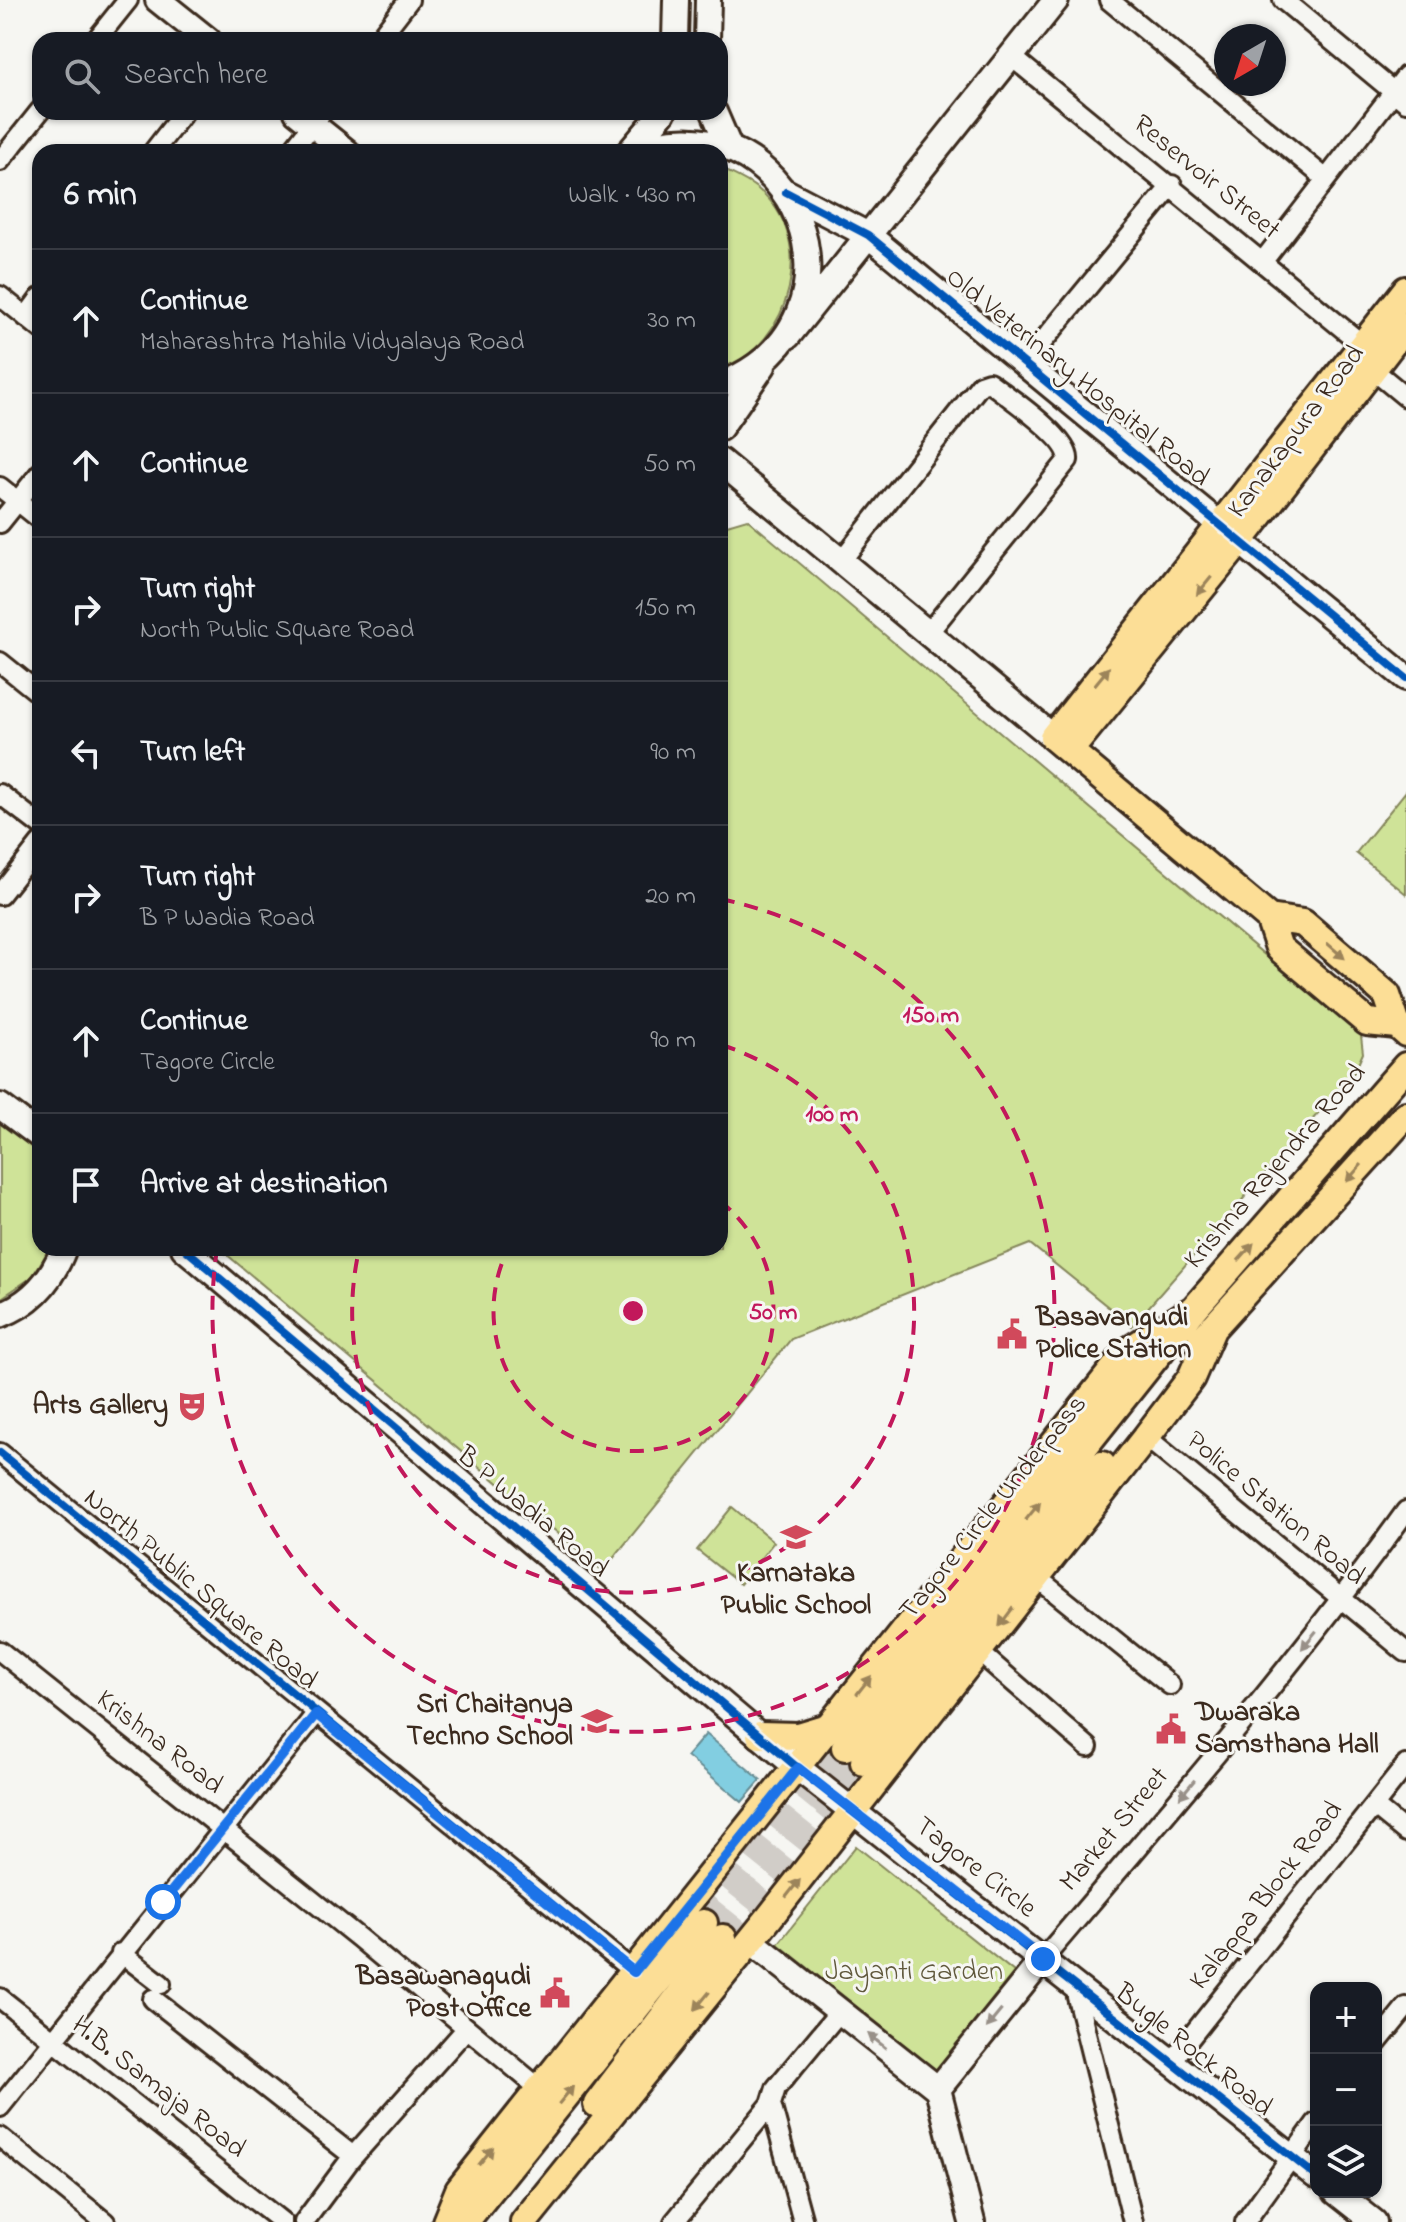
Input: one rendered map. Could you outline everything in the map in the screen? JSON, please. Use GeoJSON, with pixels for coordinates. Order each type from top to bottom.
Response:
{"type":"FeatureCollection","features":[{"type":"Feature","properties":{"kind":"main road","name":"Kanakapura Road"},"geometry":{"type":"LineString","coordinates":[[1062,743],[1231,534],[1367,357],[1406,290]]}},
{"type":"Feature","properties":{"kind":"main road","name":"Kanakapura Road"},"geometry":{"type":"LineString","coordinates":[[1367,357],[1406,326]]}},
{"type":"Feature","properties":{"kind":"main road"},"geometry":{"type":"LineString","coordinates":[[1062,743],[1269,918],[1303,923],[1387,995],[1401,1029]]}},
{"type":"Feature","properties":{"kind":"main road","name":"Krishna Rajendra Road"},"geometry":{"type":"LineString","coordinates":[[1203,1318],[1406,1066]]}},
{"type":"Feature","properties":{"kind":"main road","name":"Krishna Rajendra Road"},"geometry":{"type":"LineString","coordinates":[[1203,1318],[1406,1115]]}},
{"type":"Feature","properties":{"kind":"main road"},"geometry":{"type":"LineString","coordinates":[[524,2222],[751,1941],[1191,1378],[1203,1318]]}},
{"type":"Feature","properties":{"kind":"main road"},"geometry":{"type":"LineString","coordinates":[[446,2222],[459,2190],[798,1768],[846,1745],[1128,1351],[1203,1318]]}},
{"type":"Feature","properties":{"kind":"main road","name":"Tagore Circle Underpass"},"geometry":{"type":"LineString","coordinates":[[846,1745],[1203,1318]]}},
{"type":"Feature","properties":{"kind":"main road"},"geometry":{"type":"LineString","coordinates":[[760,1735],[798,1736],[846,1745]]}},
{"type":"Feature","properties":{"kind":"main road"},"geometry":{"type":"LineString","coordinates":[[465,2222],[714,1930],[507,2222]]}},
{"type":"Feature","properties":{"kind":"street"},"geometry":{"type":"LineString","coordinates":[[102,32],[128,0]]}},
{"type":"Feature","properties":{"kind":"street"},"geometry":{"type":"LineString","coordinates":[[158,0],[198,32]]}},
{"type":"Feature","properties":{"kind":"street"},"geometry":{"type":"LineString","coordinates":[[384,32],[409,0]]}},
{"type":"Feature","properties":{"kind":"street"},"geometry":{"type":"LineString","coordinates":[[675,32],[676,0]]}},
{"type":"Feature","properties":{"kind":"street"},"geometry":{"type":"LineString","coordinates":[[707,32],[708,0]]}},
{"type":"Feature","properties":{"kind":"street"},"geometry":{"type":"LineString","coordinates":[[728,417],[769,358],[1056,0]]}},
{"type":"Feature","properties":{"kind":"street"},"geometry":{"type":"LineString","coordinates":[[1109,0],[1326,179]]}},
{"type":"Feature","properties":{"kind":"street"},"geometry":{"type":"LineString","coordinates":[[1283,0],[1400,97]]}},
{"type":"Feature","properties":{"kind":"street","name":"Reservoir Street"},"geometry":{"type":"LineString","coordinates":[[1012,57],[1263,261],[1406,397]]}},
{"type":"Feature","properties":{"kind":"street"},"geometry":{"type":"LineString","coordinates":[[1263,261],[1326,179],[1400,97],[1406,76]]}},
{"type":"Feature","properties":{"kind":"street"},"geometry":{"type":"LineString","coordinates":[[0,161],[33,120]]}},
{"type":"Feature","properties":{"kind":"street"},"geometry":{"type":"LineString","coordinates":[[159,144],[178,120]]}},
{"type":"Feature","properties":{"kind":"street"},"geometry":{"type":"LineString","coordinates":[[295,144],[309,120]]}},
{"type":"Feature","properties":{"kind":"street"},"geometry":{"type":"LineString","coordinates":[[315,120],[339,144]]}},
{"type":"Feature","properties":{"kind":"street"},"geometry":{"type":"LineString","coordinates":[[637,144],[656,120]]}},
{"type":"Feature","properties":{"kind":"street"},"geometry":{"type":"LineString","coordinates":[[717,120],[728,144]]}},
{"type":"Feature","properties":{"kind":"street"},"geometry":{"type":"LineString","coordinates":[[663,144],[680,140],[702,144]]}},
{"type":"Feature","properties":{"kind":"street"},"geometry":{"type":"LineString","coordinates":[[728,144],[730,149],[753,161],[786,192],[803,226],[809,264],[804,301],[788,336]]}},
{"type":"Feature","properties":{"kind":"street"},"geometry":{"type":"LineString","coordinates":[[1025,363],[1172,185]]}},
{"type":"Feature","properties":{"kind":"street","name":"Old Veterinary Hospital Road"},"geometry":{"type":"LineString","coordinates":[[786,192],[868,235],[1406,678]]}},
{"type":"Feature","properties":{"kind":"street"},"geometry":{"type":"LineString","coordinates":[[0,296],[32,321]]}},
{"type":"Feature","properties":{"kind":"street"},"geometry":{"type":"LineString","coordinates":[[728,382],[769,358]]}},
{"type":"Feature","properties":{"kind":"street"},"geometry":{"type":"LineString","coordinates":[[841,561],[980,385],[989,382],[1043,425],[1064,445],[1068,460],[928,633]]}},
{"type":"Feature","properties":{"kind":"street"},"geometry":{"type":"LineString","coordinates":[[728,468],[1062,743]]}},
{"type":"Feature","properties":{"kind":"street"},"geometry":{"type":"LineString","coordinates":[[0,523],[32,483]]}},
{"type":"Feature","properties":{"kind":"street"},"geometry":{"type":"LineString","coordinates":[[0,487],[32,512]]}},
{"type":"Feature","properties":{"kind":"street"},"geometry":{"type":"LineString","coordinates":[[0,662],[32,688]]}},
{"type":"Feature","properties":{"kind":"street"},"geometry":{"type":"LineString","coordinates":[[0,794],[32,819]]}},
{"type":"Feature","properties":{"kind":"street"},"geometry":{"type":"LineString","coordinates":[[0,895],[32,854]]}},
{"type":"Feature","properties":{"kind":"street"},"geometry":{"type":"LineString","coordinates":[[0,1106],[32,1130]]}},
{"type":"Feature","properties":{"kind":"street"},"geometry":{"type":"LineString","coordinates":[[0,1336],[7,1313],[46,1285],[60,1256]]}},
{"type":"Feature","properties":{"kind":"street","name":"B P Wadia Road"},"geometry":{"type":"LineString","coordinates":[[193,1256],[852,1811]]}},
{"type":"Feature","properties":{"kind":"street","name":"Police Station Road"},"geometry":{"type":"LineString","coordinates":[[1146,1437],[1406,1652]]}},
{"type":"Feature","properties":{"kind":"street","name":"North Public Square Road"},"geometry":{"type":"LineString","coordinates":[[0,1453],[634,1972]]}},
{"type":"Feature","properties":{"kind":"street","name":"Market Street"},"geometry":{"type":"LineString","coordinates":[[1043,1959],[1255,1708],[1341,1601],[1406,1511]]}},
{"type":"Feature","properties":{"kind":"street"},"geometry":{"type":"LineString","coordinates":[[1036,1577],[1170,1685]]}},
{"type":"Feature","properties":{"kind":"street","name":"Krishna Road"},"geometry":{"type":"LineString","coordinates":[[0,1651],[359,1938],[540,2089]]}},
{"type":"Feature","properties":{"kind":"street"},"geometry":{"type":"LineString","coordinates":[[979,1652],[1088,1747]]}},
{"type":"Feature","properties":{"kind":"street"},"geometry":{"type":"LineString","coordinates":[[0,2107],[316,1714]]}},
{"type":"Feature","properties":{"kind":"street","name":"Kalappa Block Road"},"geometry":{"type":"LineString","coordinates":[[1171,2062],[1406,1765]]}},
{"type":"Feature","properties":{"kind":"street"},"geometry":{"type":"LineString","coordinates":[[1374,1806],[1406,1832]]}},
{"type":"Feature","properties":{"kind":"street","name":"Tagore Circle"},"geometry":{"type":"LineString","coordinates":[[852,1811],[1043,1959],[938,2089]]}},
{"type":"Feature","properties":{"kind":"street"},"geometry":{"type":"LineString","coordinates":[[751,1941],[938,2089],[972,2222]]}},
{"type":"Feature","properties":{"kind":"street"},"geometry":{"type":"LineString","coordinates":[[121,1953],[157,1992],[353,2156]]}},
{"type":"Feature","properties":{"kind":"street","name":"Bugle Rock Road"},"geometry":{"type":"LineString","coordinates":[[1043,1959],[1310,2171]]}},
{"type":"Feature","properties":{"kind":"street"},"geometry":{"type":"LineString","coordinates":[[1082,1990],[1077,1997],[1133,2222]]}},
{"type":"Feature","properties":{"kind":"street","name":"H.B. Samaja Road"},"geometry":{"type":"LineString","coordinates":[[0,1998],[282,2222]]}},
{"type":"Feature","properties":{"kind":"street"},"geometry":{"type":"LineString","coordinates":[[1382,2037],[1406,2007]]}},
{"type":"Feature","properties":{"kind":"street"},"geometry":{"type":"LineString","coordinates":[[674,2222],[771,2104],[776,2088],[840,2011]]}},
{"type":"Feature","properties":{"kind":"street"},"geometry":{"type":"LineString","coordinates":[[304,2222],[353,2156],[467,2028]]}},
{"type":"Feature","properties":{"kind":"street"},"geometry":{"type":"LineString","coordinates":[[771,2104],[799,2219]]}},
{"type":"Feature","properties":{"kind":"street"},"geometry":{"type":"LineString","coordinates":[[1245,2222],[1314,2126]]}},
{"type":"Feature","properties":{"kind":"street"},"geometry":{"type":"LineString","coordinates":[[0,2137],[105,2222]]}},
{"type":"Feature","properties":{"kind":"street"},"geometry":{"type":"LineString","coordinates":[[1344,2198],[1374,2222]]}},
{"type":"Feature","properties":{"kind":"green space"},"geometry":{"type":"Polygon","coordinates":[[[728,172],[758,189],[777,209],[788,234],[792,261],[789,288],[780,315],[765,338],[745,356],[728,364],[728,172]]]}},
{"type":"Feature","properties":{"kind":"green space"},"geometry":{"type":"Polygon","coordinates":[[[747,519],[1361,1036],[1363,1053],[1355,1071],[1132,1326],[1030,1244],[791,1339],[603,1571],[229,1256],[728,1256],[728,525],[747,519]]]}},
{"type":"Feature","properties":{"kind":"green space"},"geometry":{"type":"Polygon","coordinates":[[[1406,791],[1406,894],[1356,853],[1406,791]]]}},
{"type":"Feature","properties":{"kind":"green space"},"geometry":{"type":"Polygon","coordinates":[[[0,1119],[24,1134],[32,1144],[32,1256],[45,1256],[32,1277],[0,1299],[0,1119]]]}},
{"type":"Feature","properties":{"kind":"green space"},"geometry":{"type":"Polygon","coordinates":[[[732,1507],[774,1542],[740,1584],[697,1550],[732,1507]]]}},
{"type":"Feature","properties":{"kind":"green space","name":"Jayanti Garden"},"geometry":{"type":"Polygon","coordinates":[[[856,1846],[1014,1972],[936,2070],[778,1944],[856,1846]]]}},
{"type":"Feature","properties":{"kind":"water"},"geometry":{"type":"Polygon","coordinates":[[[706,1734],[761,1780],[742,1802],[687,1756],[706,1734]]]}},
{"type":"Feature","properties":{"kind":"tunnel"},"geometry":{"type":"LineString","coordinates":[[704,1923],[845,1747]]}},
{"type":"Feature","properties":{"kind":"tunnel"},"geometry":{"type":"LineString","coordinates":[[723,1938],[864,1762]]}},
{"type":"Feature","properties":{"kind":"cycle path"},"geometry":{"type":"LineString","coordinates":[[786,192],[868,235],[1406,678]]}},
{"type":"Feature","properties":{"kind":"cycle path"},"geometry":{"type":"LineString","coordinates":[[193,1256],[798,1768],[1310,2171]]}},
{"type":"Feature","properties":{"kind":"cycle path"},"geometry":{"type":"LineString","coordinates":[[0,1453],[634,1972]]}},
{"type":"Feature","properties":{"kind":"place","name":"Basavangudi Police Station"},"geometry":{"type":"Point","coordinates":[1012,1334]}},
{"type":"Feature","properties":{"kind":"place","name":"Arts Gallery"},"geometry":{"type":"Point","coordinates":[192,1406]}},
{"type":"Feature","properties":{"kind":"place","name":"Karnataka Public School"},"geometry":{"type":"Point","coordinates":[796,1537]}},
{"type":"Feature","properties":{"kind":"place","name":"Sri Chaitanya Techno School"},"geometry":{"type":"Point","coordinates":[597,1721]}},
{"type":"Feature","properties":{"kind":"place","name":"Dwaraka Samsthana Hall"},"geometry":{"type":"Point","coordinates":[1171,1729]}},
{"type":"Feature","properties":{"kind":"place","name":"Basawanagudi Post Office"},"geometry":{"type":"Point","coordinates":[555,1993]}},
{"type":"Feature","properties":{"kind":"route"},"geometry":{"type":"LineString","coordinates":[[163,1902],[316,1714],[634,1972],[798,1768],[1043,1959]]}}]}
